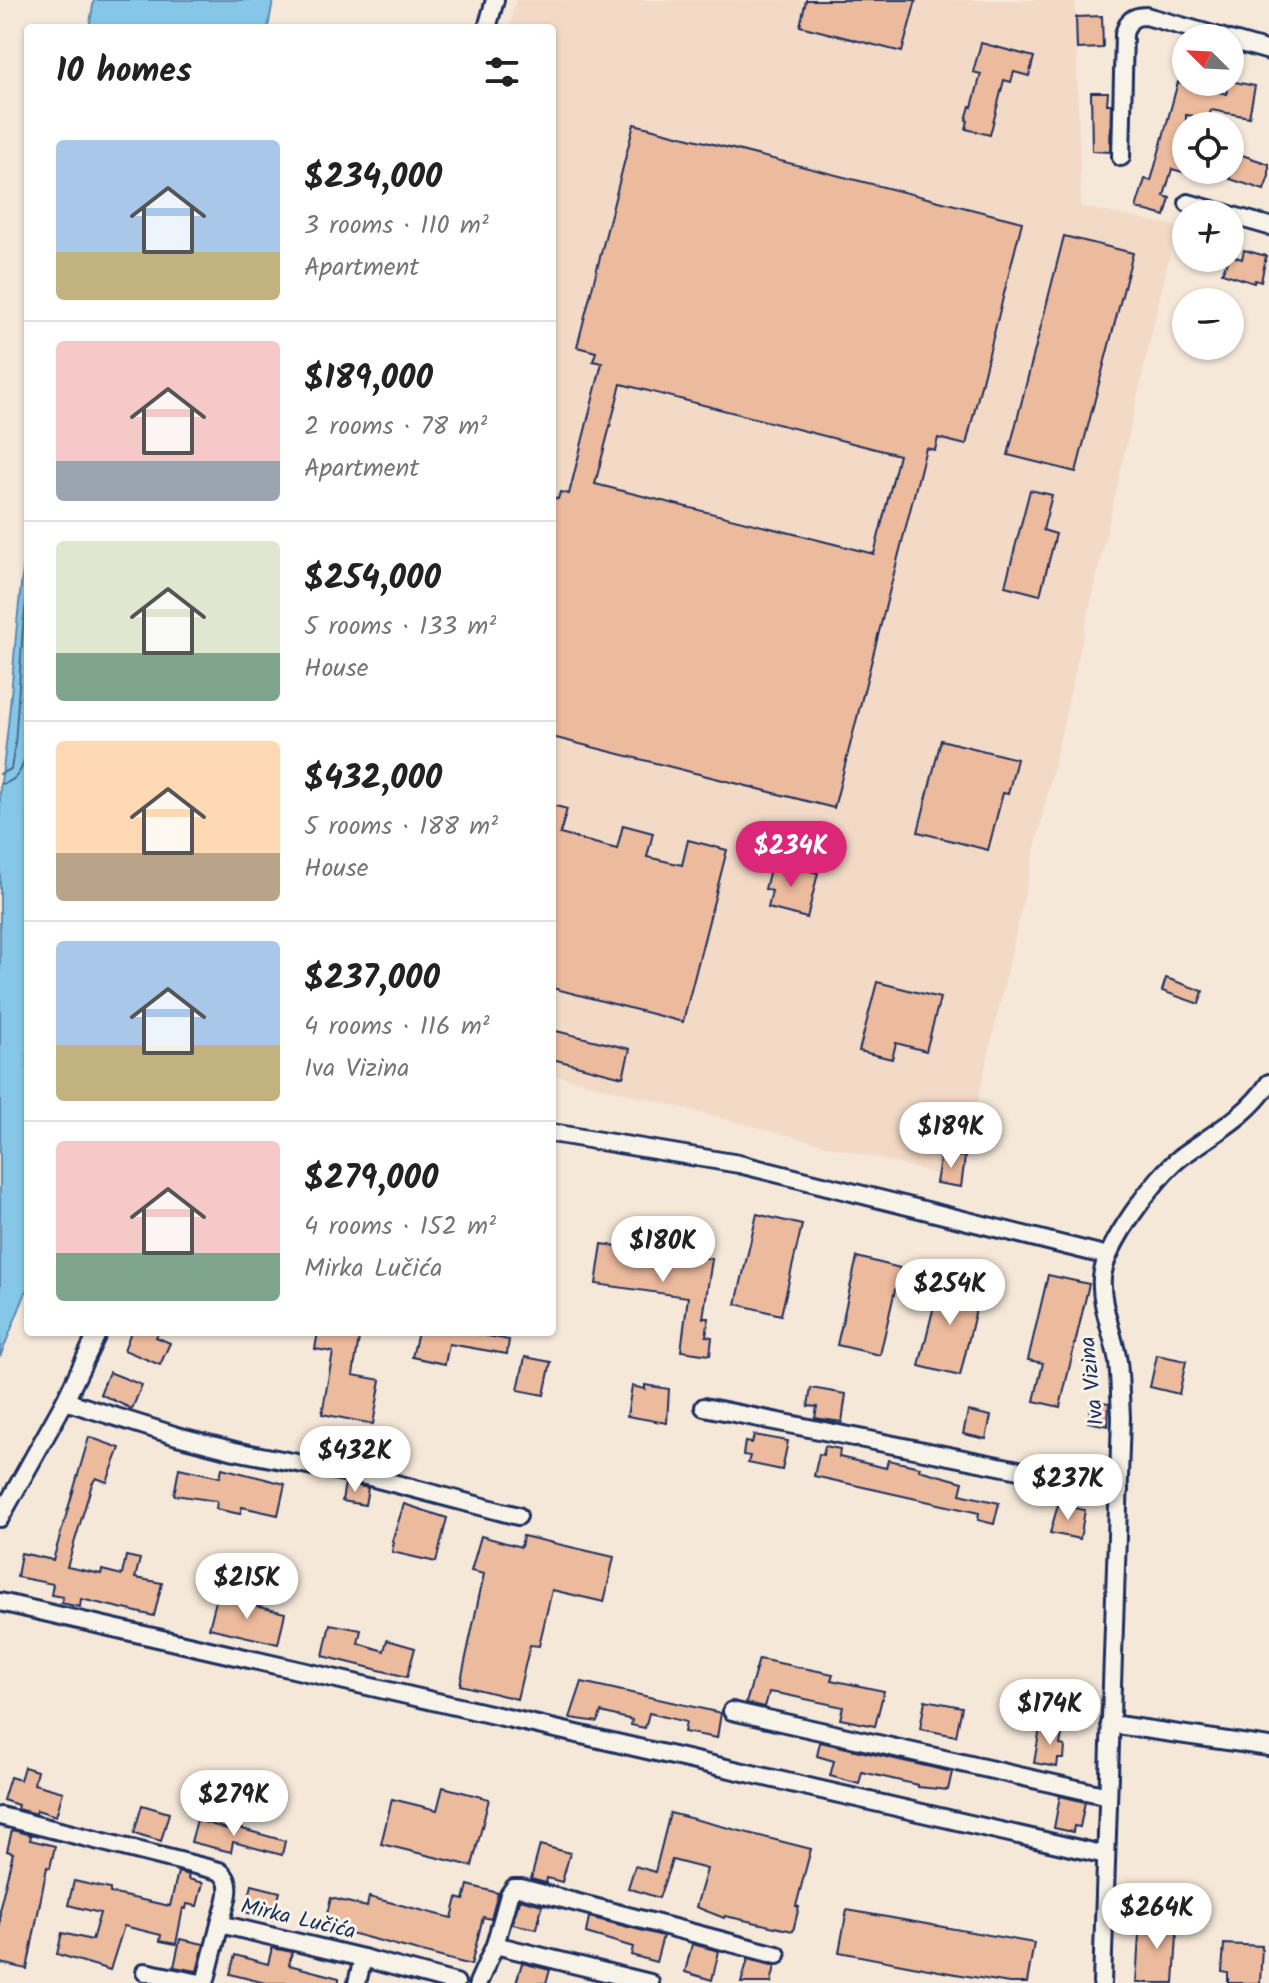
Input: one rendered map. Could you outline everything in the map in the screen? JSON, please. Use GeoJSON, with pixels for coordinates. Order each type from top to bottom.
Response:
{"type":"FeatureCollection","features":[{"type":"Feature","properties":{"kind":"street"},"geometry":{"type":"LineString","coordinates":[[488,24],[495,0]]}},
{"type":"Feature","properties":{"kind":"street"},"geometry":{"type":"LineString","coordinates":[[1121,157],[1124,34],[1130,20],[1136,16],[1174,24]]}},
{"type":"Feature","properties":{"kind":"street"},"geometry":{"type":"LineString","coordinates":[[1244,44],[1269,51]]}},
{"type":"Feature","properties":{"kind":"street"},"geometry":{"type":"LineString","coordinates":[[1244,219],[1269,226]]}},
{"type":"Feature","properties":{"kind":"street","name":"Iva Vizina"},"geometry":{"type":"LineString","coordinates":[[1102,1983],[1121,1417],[1118,1363],[1102,1290],[1102,1276],[1108,1256],[1155,1182],[1167,1169],[1241,1115],[1269,1083]]}},
{"type":"Feature","properties":{"kind":"street"},"geometry":{"type":"LineString","coordinates":[[556,1134],[739,1164],[1108,1256]]}},
{"type":"Feature","properties":{"kind":"street"},"geometry":{"type":"LineString","coordinates":[[0,1518],[65,1401],[96,1336]]}},
{"type":"Feature","properties":{"kind":"street"},"geometry":{"type":"LineString","coordinates":[[65,1401],[235,1451],[370,1477],[518,1516]]}},
{"type":"Feature","properties":{"kind":"street"},"geometry":{"type":"LineString","coordinates":[[704,1407],[1119,1490]]}},
{"type":"Feature","properties":{"kind":"street"},"geometry":{"type":"LineString","coordinates":[[0,1602],[1069,1849],[1106,1855]]}},
{"type":"Feature","properties":{"kind":"street"},"geometry":{"type":"LineString","coordinates":[[732,1711],[1108,1796]]}},
{"type":"Feature","properties":{"kind":"street"},"geometry":{"type":"LineString","coordinates":[[1110,1724],[1269,1747]]}},
{"type":"Feature","properties":{"kind":"street","name":"Mirka Lučića"},"geometry":{"type":"LineString","coordinates":[[0,1816],[219,1871],[228,1879],[229,1887],[220,1924],[456,1983]]}},
{"type":"Feature","properties":{"kind":"street"},"geometry":{"type":"LineString","coordinates":[[478,1983],[495,1945],[509,1895],[514,1888],[777,1955]]}},
{"type":"Feature","properties":{"kind":"street"},"geometry":{"type":"LineString","coordinates":[[145,1972],[203,1983],[220,1924]]}},
{"type":"Feature","properties":{"kind":"street"},"geometry":{"type":"LineString","coordinates":[[495,1945],[650,1983]]}},
{"type":"Feature","properties":{"kind":"street"},"geometry":{"type":"LineString","coordinates":[[357,1983],[363,1958]]}},
{"type":"Feature","properties":{"kind":"shaded area"},"geometry":{"type":"Polygon","coordinates":[[[516,0],[1075,0],[1081,207],[1172,225],[1172,244],[960,1180],[556,1075],[556,24],[510,24],[516,0]]]}},
{"type":"Feature","properties":{"kind":"water"},"geometry":{"type":"Polygon","coordinates":[[[94,0],[273,0],[269,24],[90,24],[94,0]]]}},
{"type":"Feature","properties":{"kind":"water"},"geometry":{"type":"Polygon","coordinates":[[[24,567],[24,1297],[0,1357],[0,788],[24,567]]]}},
{"type":"Feature","properties":{"kind":"building"},"geometry":{"type":"Polygon","coordinates":[[[806,0],[916,0],[902,52],[800,26],[806,0]]]}},
{"type":"Feature","properties":{"kind":"building"},"geometry":{"type":"Polygon","coordinates":[[[1102,16],[1103,48],[1077,49],[1076,17],[1102,16]]]}},
{"type":"Feature","properties":{"kind":"building"},"geometry":{"type":"Polygon","coordinates":[[[981,43],[1034,57],[1029,76],[1014,72],[1011,82],[1004,80],[990,135],[966,129],[981,74],[973,72],[981,43]]]}},
{"type":"Feature","properties":{"kind":"building"},"geometry":{"type":"Polygon","coordinates":[[[1244,84],[1255,86],[1249,117],[1244,116],[1244,112],[1172,112],[1172,169],[1164,196],[1170,198],[1165,216],[1136,208],[1145,179],[1151,181],[1174,96],[1244,96],[1244,84]]]}},
{"type":"Feature","properties":{"kind":"building"},"geometry":{"type":"Polygon","coordinates":[[[1091,92],[1108,92],[1107,104],[1111,104],[1110,152],[1092,151],[1091,92]]]}},
{"type":"Feature","properties":{"kind":"building"},"geometry":{"type":"Polygon","coordinates":[[[634,124],[1022,222],[966,445],[938,438],[935,450],[926,448],[834,808],[556,738],[556,498],[560,492],[569,494],[602,363],[593,361],[596,352],[577,347],[634,124]],[[621,384],[595,484],[874,554],[899,455],[621,384]]]}},
{"type":"Feature","properties":{"kind":"building"},"geometry":{"type":"Polygon","coordinates":[[[1244,156],[1269,164],[1264,190],[1244,184],[1244,156]]]}},
{"type":"Feature","properties":{"kind":"building"},"geometry":{"type":"Polygon","coordinates":[[[1064,236],[1133,253],[1076,472],[1008,455],[1064,236]]]}},
{"type":"Feature","properties":{"kind":"building"},"geometry":{"type":"Polygon","coordinates":[[[1244,250],[1266,256],[1261,282],[1255,280],[1254,283],[1222,273],[1244,272],[1244,250]]]}},
{"type":"Feature","properties":{"kind":"building"},"geometry":{"type":"Polygon","coordinates":[[[1030,490],[1052,495],[1043,530],[1056,534],[1040,595],[1005,586],[1030,490]]]}},
{"type":"Feature","properties":{"kind":"building"},"geometry":{"type":"Polygon","coordinates":[[[941,740],[1017,759],[1008,794],[1003,793],[988,850],[918,832],[941,740]]]}},
{"type":"Feature","properties":{"kind":"building"},"geometry":{"type":"Polygon","coordinates":[[[556,806],[567,809],[560,834],[617,849],[623,825],[653,833],[647,857],[682,865],[688,840],[727,850],[683,1022],[556,989],[556,806]]]}},
{"type":"Feature","properties":{"kind":"building"},"geometry":{"type":"Polygon","coordinates":[[[772,861],[818,873],[807,918],[768,908],[772,891],[765,889],[772,861]]]}},
{"type":"Feature","properties":{"kind":"building"},"geometry":{"type":"Polygon","coordinates":[[[1166,978],[1203,991],[1199,1004],[1162,991],[1166,978]]]}},
{"type":"Feature","properties":{"kind":"building"},"geometry":{"type":"Polygon","coordinates":[[[877,982],[940,998],[926,1051],[896,1043],[892,1059],[859,1051],[877,982]]]}},
{"type":"Feature","properties":{"kind":"building"},"geometry":{"type":"Polygon","coordinates":[[[556,1031],[630,1049],[623,1077],[556,1060],[556,1031]]]}},
{"type":"Feature","properties":{"kind":"building"},"geometry":{"type":"Polygon","coordinates":[[[941,1154],[965,1157],[961,1187],[936,1183],[941,1154]]]}},
{"type":"Feature","properties":{"kind":"building"},"geometry":{"type":"Polygon","coordinates":[[[757,1214],[802,1225],[781,1315],[736,1304],[757,1214]]]}},
{"type":"Feature","properties":{"kind":"building"},"geometry":{"type":"Polygon","coordinates":[[[602,1244],[712,1259],[703,1318],[709,1318],[706,1336],[712,1337],[710,1355],[681,1351],[688,1297],[596,1284],[602,1244]]]}},
{"type":"Feature","properties":{"kind":"building"},"geometry":{"type":"Polygon","coordinates":[[[857,1257],[900,1268],[880,1355],[837,1345],[857,1257]]]}},
{"type":"Feature","properties":{"kind":"building"},"geometry":{"type":"Polygon","coordinates":[[[1048,1275],[1089,1284],[1060,1407],[1034,1401],[1043,1363],[1028,1360],[1048,1275]]]}},
{"type":"Feature","properties":{"kind":"building"},"geometry":{"type":"Polygon","coordinates":[[[941,1278],[981,1288],[960,1376],[919,1366],[941,1278]]]}},
{"type":"Feature","properties":{"kind":"building"},"geometry":{"type":"Polygon","coordinates":[[[129,1336],[157,1336],[170,1343],[160,1365],[124,1350],[129,1336]]]}},
{"type":"Feature","properties":{"kind":"building"},"geometry":{"type":"Polygon","coordinates":[[[317,1336],[359,1336],[353,1375],[381,1380],[373,1424],[322,1414],[333,1352],[315,1349],[317,1336]]]}},
{"type":"Feature","properties":{"kind":"building"},"geometry":{"type":"Polygon","coordinates":[[[417,1336],[488,1336],[509,1340],[507,1354],[449,1344],[445,1364],[412,1357],[417,1336]]]}},
{"type":"Feature","properties":{"kind":"building"},"geometry":{"type":"Polygon","coordinates":[[[1157,1355],[1186,1361],[1179,1394],[1150,1387],[1157,1355]]]}},
{"type":"Feature","properties":{"kind":"building"},"geometry":{"type":"Polygon","coordinates":[[[525,1357],[551,1362],[544,1395],[518,1390],[525,1357]]]}},
{"type":"Feature","properties":{"kind":"building"},"geometry":{"type":"Polygon","coordinates":[[[109,1372],[142,1385],[132,1409],[100,1394],[109,1372]]]}},
{"type":"Feature","properties":{"kind":"building"},"geometry":{"type":"Polygon","coordinates":[[[645,1385],[669,1389],[667,1423],[627,1416],[632,1386],[645,1389],[645,1385]]]}},
{"type":"Feature","properties":{"kind":"building"},"geometry":{"type":"Polygon","coordinates":[[[811,1388],[846,1394],[842,1422],[815,1418],[817,1407],[808,1406],[811,1388]]]}},
{"type":"Feature","properties":{"kind":"building"},"geometry":{"type":"Polygon","coordinates":[[[1092,1400],[1109,1403],[1108,1426],[1088,1422],[1092,1400]]]}},
{"type":"Feature","properties":{"kind":"building"},"geometry":{"type":"Polygon","coordinates":[[[968,1411],[991,1416],[986,1439],[963,1434],[968,1411]]]}},
{"type":"Feature","properties":{"kind":"building"},"geometry":{"type":"Polygon","coordinates":[[[754,1435],[788,1441],[782,1470],[748,1463],[750,1456],[743,1455],[745,1442],[752,1443],[754,1435]]]}},
{"type":"Feature","properties":{"kind":"building"},"geometry":{"type":"Polygon","coordinates":[[[89,1437],[120,1448],[107,1482],[96,1478],[92,1484],[67,1567],[122,1575],[126,1556],[140,1559],[135,1578],[162,1583],[154,1616],[81,1599],[80,1607],[61,1603],[63,1597],[51,1595],[53,1584],[17,1577],[21,1553],[53,1560],[89,1437]]]}},
{"type":"Feature","properties":{"kind":"building"},"geometry":{"type":"Polygon","coordinates":[[[825,1446],[840,1449],[839,1457],[886,1468],[888,1460],[963,1482],[960,1494],[999,1503],[994,1524],[978,1520],[979,1513],[814,1476],[819,1454],[823,1455],[825,1446]]]}},
{"type":"Feature","properties":{"kind":"building"},"geometry":{"type":"Polygon","coordinates":[[[179,1468],[220,1477],[222,1468],[285,1484],[278,1515],[242,1507],[240,1514],[216,1509],[217,1501],[174,1495],[179,1468]]]}},
{"type":"Feature","properties":{"kind":"building"},"geometry":{"type":"Polygon","coordinates":[[[345,1483],[368,1488],[365,1505],[342,1501],[345,1483]]]}},
{"type":"Feature","properties":{"kind":"building"},"geometry":{"type":"Polygon","coordinates":[[[404,1504],[447,1518],[436,1562],[392,1552],[392,1541],[404,1504]]]}},
{"type":"Feature","properties":{"kind":"building"},"geometry":{"type":"Polygon","coordinates":[[[1058,1505],[1085,1510],[1080,1539],[1050,1533],[1058,1505]]]}},
{"type":"Feature","properties":{"kind":"building"},"geometry":{"type":"Polygon","coordinates":[[[481,1536],[521,1547],[523,1536],[614,1557],[604,1602],[552,1590],[539,1646],[530,1645],[517,1699],[460,1685],[484,1574],[471,1571],[481,1536]]]}},
{"type":"Feature","properties":{"kind":"building"},"geometry":{"type":"Polygon","coordinates":[[[217,1597],[285,1613],[278,1644],[209,1628],[217,1597]]]}},
{"type":"Feature","properties":{"kind":"building"},"geometry":{"type":"Polygon","coordinates":[[[330,1624],[361,1630],[358,1643],[384,1651],[387,1640],[415,1648],[407,1677],[323,1656],[330,1624]]]}},
{"type":"Feature","properties":{"kind":"building"},"geometry":{"type":"Polygon","coordinates":[[[759,1659],[833,1674],[831,1680],[884,1691],[875,1726],[840,1719],[843,1707],[782,1694],[769,1692],[765,1707],[746,1703],[759,1659]]]}},
{"type":"Feature","properties":{"kind":"building"},"geometry":{"type":"Polygon","coordinates":[[[582,1682],[721,1713],[717,1738],[684,1732],[686,1722],[649,1713],[645,1728],[631,1725],[632,1720],[601,1712],[598,1722],[570,1718],[582,1682]]]}},
{"type":"Feature","properties":{"kind":"building"},"geometry":{"type":"Polygon","coordinates":[[[925,1700],[962,1707],[956,1736],[920,1729],[925,1700]]]}},
{"type":"Feature","properties":{"kind":"building"},"geometry":{"type":"Polygon","coordinates":[[[1049,1726],[1063,1728],[1060,1745],[1065,1746],[1064,1759],[1058,1759],[1057,1767],[1034,1763],[1040,1728],[1049,1729],[1049,1726]]]}},
{"type":"Feature","properties":{"kind":"building"},"geometry":{"type":"Polygon","coordinates":[[[820,1742],[952,1772],[948,1790],[918,1787],[862,1772],[859,1784],[830,1776],[834,1761],[817,1756],[820,1742]]]}},
{"type":"Feature","properties":{"kind":"building"},"geometry":{"type":"Polygon","coordinates":[[[24,1767],[37,1771],[34,1784],[63,1792],[56,1816],[37,1810],[36,1814],[17,1809],[18,1805],[3,1800],[10,1777],[20,1780],[24,1767]]]}},
{"type":"Feature","properties":{"kind":"building"},"geometry":{"type":"Polygon","coordinates":[[[443,1787],[489,1799],[472,1866],[381,1844],[392,1799],[437,1810],[443,1787]]]}},
{"type":"Feature","properties":{"kind":"building"},"geometry":{"type":"Polygon","coordinates":[[[1060,1796],[1085,1802],[1080,1827],[1074,1826],[1073,1832],[1054,1828],[1060,1796]]]}},
{"type":"Feature","properties":{"kind":"building"},"geometry":{"type":"Polygon","coordinates":[[[142,1805],[169,1813],[161,1841],[134,1833],[142,1805]]]}},
{"type":"Feature","properties":{"kind":"building"},"geometry":{"type":"Polygon","coordinates":[[[670,1813],[811,1849],[796,1906],[799,1907],[793,1931],[724,1918],[696,1907],[707,1869],[672,1860],[659,1898],[628,1888],[635,1866],[655,1872],[670,1813]]]}},
{"type":"Feature","properties":{"kind":"building"},"geometry":{"type":"Polygon","coordinates":[[[197,1820],[285,1841],[282,1855],[233,1842],[231,1852],[191,1842],[197,1820]]]}},
{"type":"Feature","properties":{"kind":"building"},"geometry":{"type":"Polygon","coordinates":[[[12,1830],[31,1835],[30,1840],[55,1846],[50,1868],[47,1867],[27,1969],[0,1963],[0,1906],[13,1853],[7,1851],[12,1830]]]}},
{"type":"Feature","properties":{"kind":"building"},"geometry":{"type":"Polygon","coordinates":[[[540,1845],[570,1853],[562,1882],[547,1878],[546,1883],[531,1879],[540,1845]]]}},
{"type":"Feature","properties":{"kind":"building"},"geometry":{"type":"Polygon","coordinates":[[[178,1872],[203,1883],[197,1906],[187,1904],[186,1909],[183,1908],[176,1944],[160,1941],[161,1935],[124,1926],[110,1970],[57,1954],[62,1933],[92,1940],[100,1913],[68,1905],[74,1881],[110,1889],[110,1893],[170,1906],[178,1872]]]}},
{"type":"Feature","properties":{"kind":"building"},"geometry":{"type":"Polygon","coordinates":[[[252,1885],[280,1892],[273,1919],[245,1912],[252,1885]]]}},
{"type":"Feature","properties":{"kind":"building"},"geometry":{"type":"Polygon","coordinates":[[[468,1885],[498,1893],[491,1919],[483,1917],[471,1965],[324,1926],[331,1898],[367,1907],[369,1897],[452,1918],[457,1898],[464,1900],[468,1885]]]}},
{"type":"Feature","properties":{"kind":"building"},"geometry":{"type":"Polygon","coordinates":[[[520,1899],[542,1905],[537,1929],[512,1924],[520,1899]]]}},
{"type":"Feature","properties":{"kind":"building"},"geometry":{"type":"Polygon","coordinates":[[[847,1910],[1034,1943],[1027,1983],[1009,1983],[839,1952],[847,1910]]]}},
{"type":"Feature","properties":{"kind":"building"},"geometry":{"type":"Polygon","coordinates":[[[589,1917],[663,1936],[656,1962],[631,1955],[633,1947],[586,1933],[589,1917]]]}},
{"type":"Feature","properties":{"kind":"building"},"geometry":{"type":"Polygon","coordinates":[[[1140,1918],[1178,1919],[1174,1983],[1136,1983],[1140,1918]]]}},
{"type":"Feature","properties":{"kind":"building"},"geometry":{"type":"Polygon","coordinates":[[[180,1939],[204,1944],[197,1971],[174,1967],[180,1939]]]}},
{"type":"Feature","properties":{"kind":"building"},"geometry":{"type":"Polygon","coordinates":[[[692,1944],[719,1951],[712,1980],[685,1972],[692,1944]]]}},
{"type":"Feature","properties":{"kind":"building"},"geometry":{"type":"Polygon","coordinates":[[[1224,1944],[1262,1946],[1260,1983],[1228,1983],[1228,1973],[1222,1972],[1224,1944]]]}},
{"type":"Feature","properties":{"kind":"building"},"geometry":{"type":"Polygon","coordinates":[[[272,1948],[292,1952],[289,1965],[339,1978],[339,1983],[265,1983],[230,1974],[235,1955],[268,1964],[272,1948]]]}},
{"type":"Feature","properties":{"kind":"building"},"geometry":{"type":"Polygon","coordinates":[[[748,1959],[775,1966],[771,1983],[741,1983],[748,1959]]]}},
{"type":"Feature","properties":{"kind":"building"},"geometry":{"type":"Polygon","coordinates":[[[522,1963],[550,1970],[546,1983],[516,1983],[522,1963]]]}}]}
